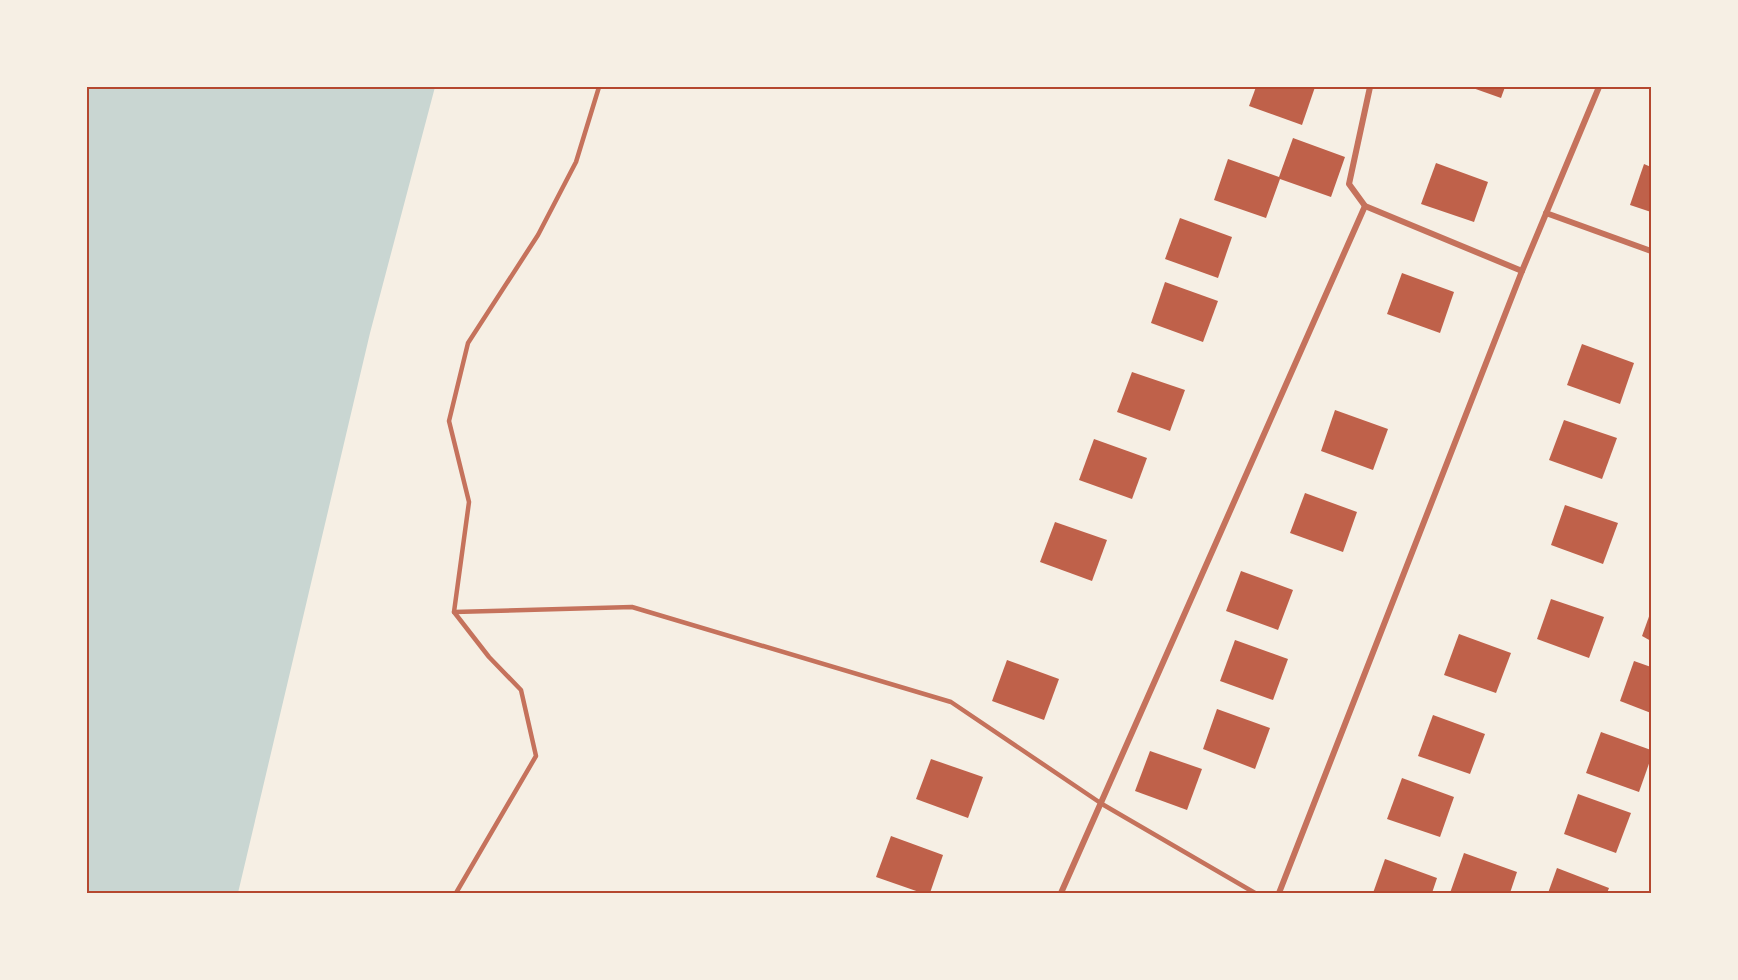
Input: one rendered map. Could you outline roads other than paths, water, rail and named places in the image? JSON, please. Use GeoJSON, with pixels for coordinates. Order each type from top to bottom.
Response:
{"type":"FeatureCollection","features":[{"type":"Feature","properties":{"kind":"street"},"geometry":{"type":"LineString","coordinates":[[1370,87],[1349,184],[1365,206],[1522,271]]}},
{"type":"Feature","properties":{"kind":"street"},"geometry":{"type":"LineString","coordinates":[[1279,893],[1522,271],[1599,87]]}},
{"type":"Feature","properties":{"kind":"street"},"geometry":{"type":"LineString","coordinates":[[1061,893],[1365,206]]}},
{"type":"Feature","properties":{"kind":"street"},"geometry":{"type":"LineString","coordinates":[[1546,213],[1651,251]]}},
{"type":"Feature","properties":{"kind":"lane"},"geometry":{"type":"LineString","coordinates":[[456,893],[536,756],[521,690],[489,657],[454,612],[469,502],[449,421],[468,343],[538,235],[576,162],[599,87]]}},
{"type":"Feature","properties":{"kind":"lane"},"geometry":{"type":"LineString","coordinates":[[454,612],[632,607],[951,702],[1102,804],[1255,893]]}}]}
